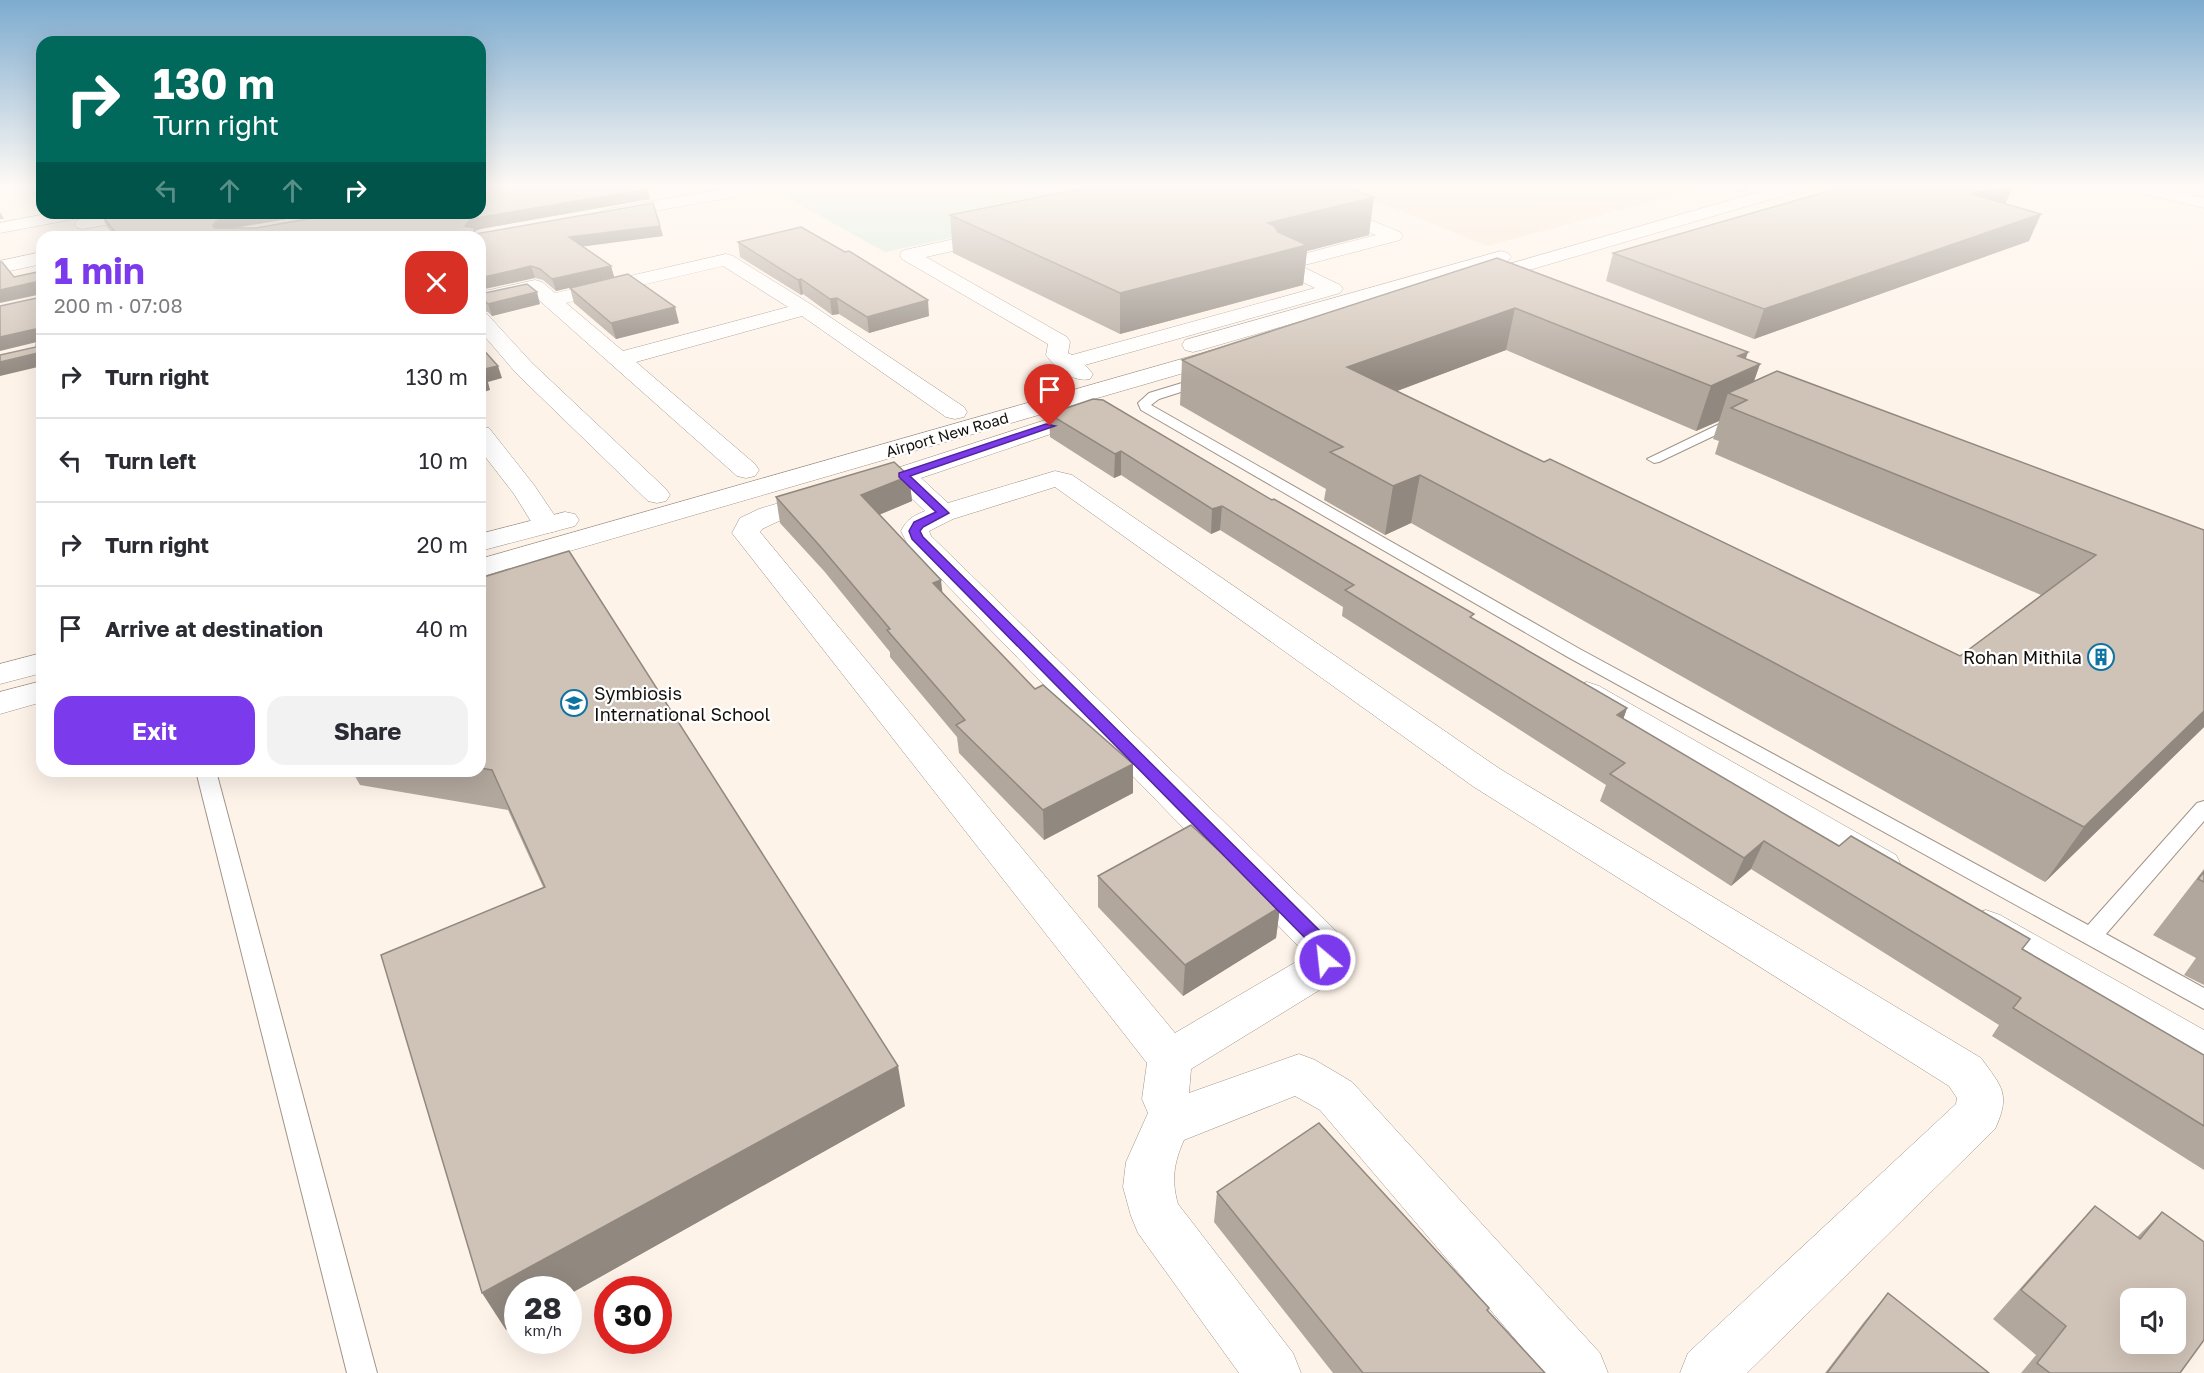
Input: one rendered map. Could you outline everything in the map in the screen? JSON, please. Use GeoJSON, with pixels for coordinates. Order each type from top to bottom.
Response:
{"type":"FeatureCollection","features":[{"type":"Feature","properties":{"kind":"street"},"geometry":{"type":"LineString","coordinates":[[927,251],[909,255],[1059,342],[1058,355],[1077,369],[1333,289],[1283,265],[1336,251]]}},
{"type":"Feature","properties":{"kind":"street","name":"Airport New Road"},"geometry":{"type":"LineString","coordinates":[[486,325],[646,498],[955,412],[1077,369],[1519,251]]}},
{"type":"Feature","properties":{"kind":"street","name":"Airport New Road"},"geometry":{"type":"LineString","coordinates":[[486,565],[992,422],[1490,287],[1599,251]]}},
{"type":"Feature","properties":{"kind":"street"},"geometry":{"type":"LineString","coordinates":[[0,267],[36,259]]}},
{"type":"Feature","properties":{"kind":"street"},"geometry":{"type":"LineString","coordinates":[[551,300],[726,260],[804,309],[955,412]]}},
{"type":"Feature","properties":{"kind":"street"},"geometry":{"type":"LineString","coordinates":[[486,297],[535,286],[746,470]]}},
{"type":"Feature","properties":{"kind":"street"},"geometry":{"type":"LineString","coordinates":[[621,359],[804,309]]}},
{"type":"Feature","properties":{"kind":"street"},"geometry":{"type":"LineString","coordinates":[[1179,1118],[1165,1099],[1170,1059],[746,534],[750,524],[769,515],[903,475],[1091,412],[1109,414],[1905,878]]}},
{"type":"Feature","properties":{"kind":"street"},"geometry":{"type":"LineString","coordinates":[[486,441],[525,490],[547,525]]}},
{"type":"Feature","properties":{"kind":"street"},"geometry":{"type":"LineString","coordinates":[[968,454],[1016,491]]}},
{"type":"Feature","properties":{"kind":"street"},"geometry":{"type":"LineString","coordinates":[[903,475],[943,513]]}},
{"type":"Feature","properties":{"kind":"street"},"geometry":{"type":"LineString","coordinates":[[1170,1059],[1316,970],[1325,960],[1321,943],[918,539],[915,531],[918,524],[943,513],[1055,479],[1063,481],[1487,778],[1965,1072],[1981,1095],[1978,1114],[1708,1373]]}},
{"type":"Feature","properties":{"kind":"street"},"geometry":{"type":"LineString","coordinates":[[486,541],[591,513]]}},
{"type":"Feature","properties":{"kind":"street"},"geometry":{"type":"LineString","coordinates":[[0,674],[36,665]]}},
{"type":"Feature","properties":{"kind":"street"},"geometry":{"type":"LineString","coordinates":[[0,703],[36,693]]}},
{"type":"Feature","properties":{"kind":"street"},"geometry":{"type":"LineString","coordinates":[[1956,909],[2204,1053]]}},
{"type":"Feature","properties":{"kind":"street"},"geometry":{"type":"LineString","coordinates":[[1273,1373],[1156,1216],[1148,1187],[1150,1162],[1166,1125],[1179,1118],[1299,1074],[1336,1096],[1580,1373]]}},
{"type":"Feature","properties":{"kind":"lane"},"geometry":{"type":"LineString","coordinates":[[1453,270],[1490,287]]}},
{"type":"Feature","properties":{"kind":"lane"},"geometry":{"type":"LineString","coordinates":[[1221,375],[1154,396],[1144,403],[1146,407],[1572,652],[2204,999]]}},
{"type":"Feature","properties":{"kind":"lane"},"geometry":{"type":"LineString","coordinates":[[1654,459],[1749,414]]}},
{"type":"Feature","properties":{"kind":"lane"},"geometry":{"type":"LineString","coordinates":[[208,777],[362,1373]]}},
{"type":"Feature","properties":{"kind":"lane"},"geometry":{"type":"LineString","coordinates":[[2091,936],[2200,820]]}},
{"type":"Feature","properties":{"kind":"building"},"geometry":{"type":"Polygon","coordinates":[[[486,251],[589,251],[611,266],[552,279],[540,269],[531,266],[486,277],[486,251]]]}},
{"type":"Feature","properties":{"kind":"building"},"geometry":{"type":"Polygon","coordinates":[[[752,251],[849,251],[928,300],[867,317],[837,298],[830,299],[801,279],[798,280],[752,251]]]}},
{"type":"Feature","properties":{"kind":"building"},"geometry":{"type":"Polygon","coordinates":[[[1029,251],[1283,251],[1120,293],[1029,251]]]}},
{"type":"Feature","properties":{"kind":"building"},"geometry":{"type":"Polygon","coordinates":[[[1620,251],[1933,251],[1764,309],[1613,253],[1620,251]]]}},
{"type":"Feature","properties":{"kind":"building"},"geometry":{"type":"Polygon","coordinates":[[[1497,258],[1748,352],[1738,356],[1760,364],[1711,386],[1515,308],[1347,367],[1544,462],[1550,459],[1960,656],[2096,555],[1731,408],[1747,400],[1728,393],[1777,371],[2204,530],[2204,711],[2084,827],[1420,475],[1393,486],[1330,452],[1343,447],[1182,360],[1497,258]]]}},
{"type":"Feature","properties":{"kind":"building"},"geometry":{"type":"Polygon","coordinates":[[[0,262],[14,277],[36,272],[36,283],[0,290],[0,262]]]}},
{"type":"Feature","properties":{"kind":"building"},"geometry":{"type":"Polygon","coordinates":[[[628,274],[675,307],[611,323],[570,288],[628,274]]]}},
{"type":"Feature","properties":{"kind":"building"},"geometry":{"type":"Polygon","coordinates":[[[527,284],[537,292],[488,304],[486,293],[527,284]]]}},
{"type":"Feature","properties":{"kind":"building"},"geometry":{"type":"Polygon","coordinates":[[[36,298],[36,331],[35,329],[0,337],[0,306],[36,298]]]}},
{"type":"Feature","properties":{"kind":"building"},"geometry":{"type":"Polygon","coordinates":[[[36,347],[36,353],[0,362],[0,355],[36,347]]]}},
{"type":"Feature","properties":{"kind":"building"},"geometry":{"type":"Polygon","coordinates":[[[486,353],[498,366],[486,369],[486,353]]]}},
{"type":"Feature","properties":{"kind":"building"},"geometry":{"type":"Polygon","coordinates":[[[1093,399],[1103,400],[1272,500],[1274,499],[1474,614],[1470,617],[1627,708],[1617,715],[1839,846],[1851,836],[2030,939],[2022,949],[2204,1055],[2204,1126],[2013,1008],[2021,998],[1764,841],[1744,858],[1610,774],[1625,763],[1345,590],[1354,585],[1222,506],[1212,509],[1121,451],[1115,454],[1049,414],[1093,399]]]}},
{"type":"Feature","properties":{"kind":"building"},"geometry":{"type":"Polygon","coordinates":[[[894,462],[909,476],[861,495],[941,580],[933,583],[1035,689],[1043,685],[1133,764],[1043,810],[956,725],[965,720],[776,497],[894,462]]]}},
{"type":"Feature","properties":{"kind":"building"},"geometry":{"type":"Polygon","coordinates":[[[569,551],[898,1066],[513,1276],[504,1276],[504,1281],[482,1293],[381,955],[545,887],[492,770],[486,769],[486,576],[569,551]]]}},
{"type":"Feature","properties":{"kind":"building"},"geometry":{"type":"Polygon","coordinates":[[[1191,825],[1280,907],[1185,965],[1098,876],[1191,825]]]}},
{"type":"Feature","properties":{"kind":"building"},"geometry":{"type":"Polygon","coordinates":[[[2204,872],[2204,882],[2198,879],[2204,872]]]}},
{"type":"Feature","properties":{"kind":"building"},"geometry":{"type":"Polygon","coordinates":[[[1319,1123],[1489,1308],[1487,1310],[1545,1373],[1363,1373],[1217,1192],[1319,1123]]]}},
{"type":"Feature","properties":{"kind":"building"},"geometry":{"type":"Polygon","coordinates":[[[2095,1206],[2140,1239],[2162,1212],[2204,1242],[2204,1340],[2180,1373],[2050,1373],[2037,1363],[2066,1326],[2021,1290],[2095,1206]]]}},
{"type":"Feature","properties":{"kind":"building"},"geometry":{"type":"Polygon","coordinates":[[[1888,1293],[1989,1373],[1827,1373],[1888,1293]]]}},
{"type":"Feature","properties":{"kind":"place","name":"Rohan Mithila"},"geometry":{"type":"Point","coordinates":[2101,657]}},
{"type":"Feature","properties":{"kind":"place","name":"Symbiosis International School"},"geometry":{"type":"Point","coordinates":[574,703]}},
{"type":"Feature","properties":{"kind":"route"},"geometry":{"type":"LineString","coordinates":[[1050,426],[903,475],[943,513],[918,524],[915,531],[918,539],[1321,943],[1325,960]]}}]}
